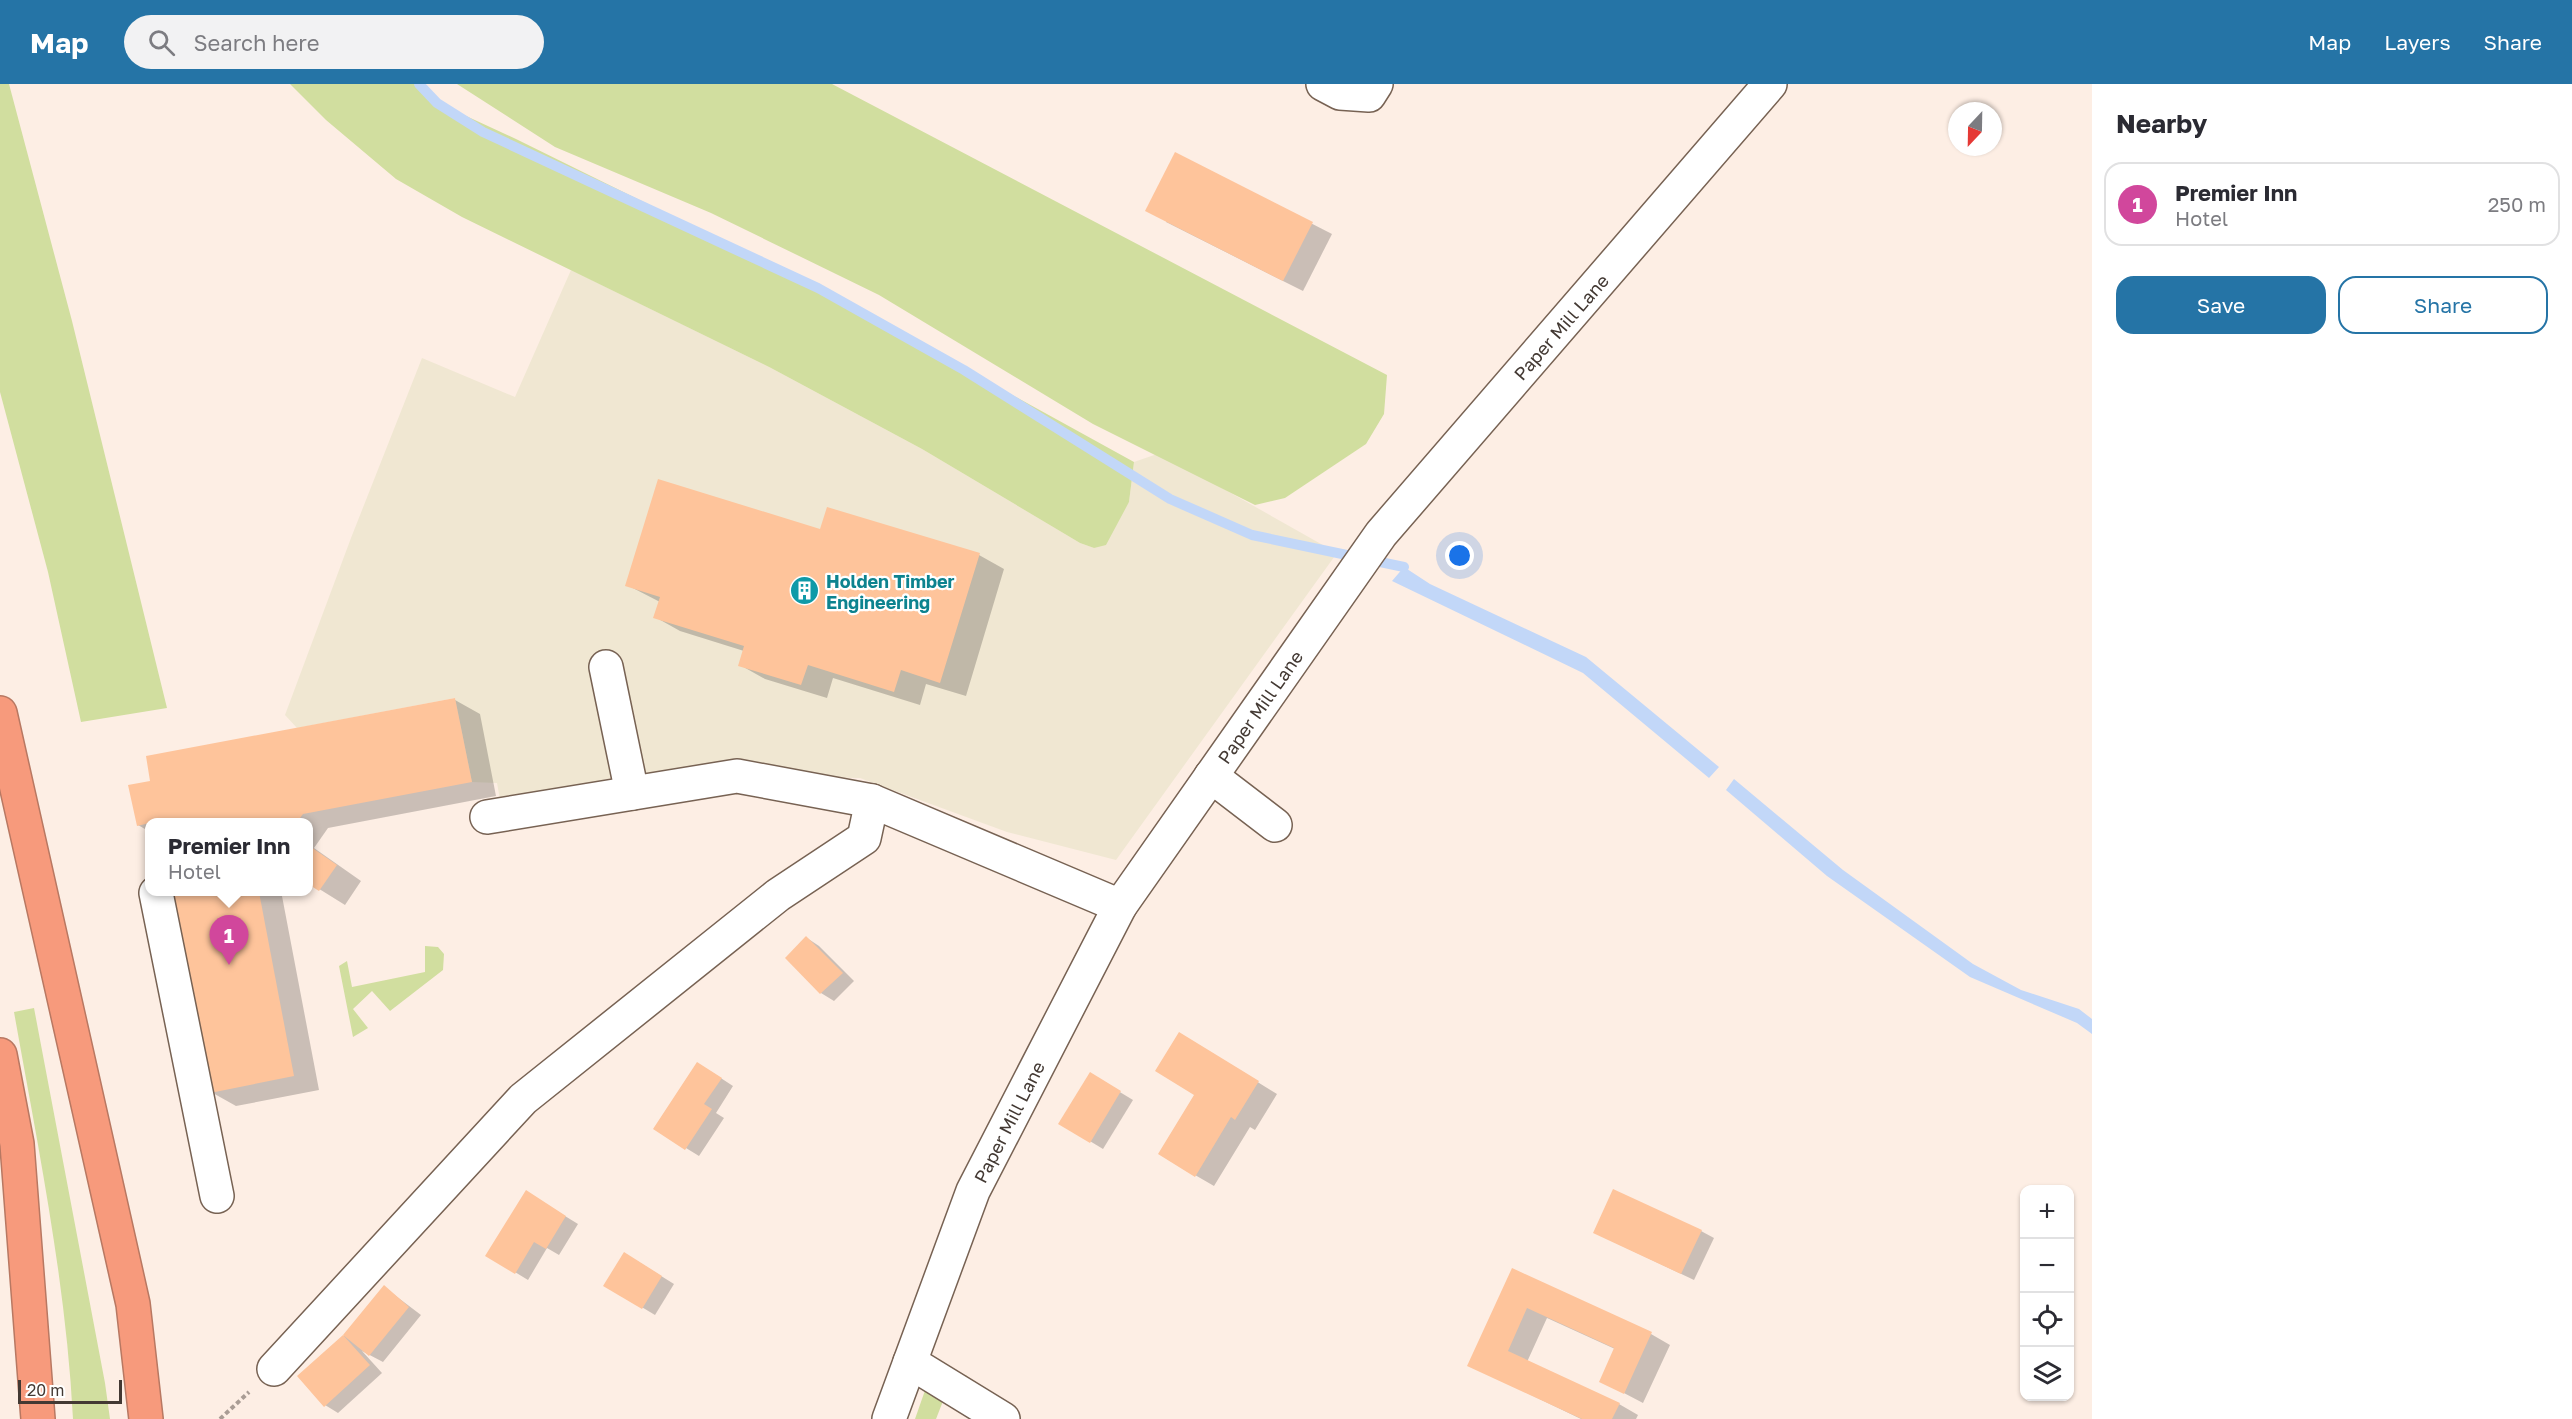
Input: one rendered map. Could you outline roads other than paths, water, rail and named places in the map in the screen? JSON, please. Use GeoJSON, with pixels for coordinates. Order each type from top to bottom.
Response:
{"type":"FeatureCollection","features":[{"type":"Feature","properties":{"kind":"highway"},"geometry":{"type":"LineString","coordinates":[[0,713],[133,1304],[146,1419]]}},
{"type":"Feature","properties":{"kind":"highway"},"geometry":{"type":"LineString","coordinates":[[0,1055],[17,1143],[38,1419]]}},
{"type":"Feature","properties":{"kind":"street"},"geometry":{"type":"LineString","coordinates":[[1323,84],[1340,93],[1369,95],[1376,84]]}},
{"type":"Feature","properties":{"kind":"street","name":"Paper Mill Lane"},"geometry":{"type":"LineString","coordinates":[[889,1419],[973,1191],[1120,906],[1382,534],[1770,84]]}},
{"type":"Feature","properties":{"kind":"street"},"geometry":{"type":"LineString","coordinates":[[606,667],[632,793]]}},
{"type":"Feature","properties":{"kind":"street"},"geometry":{"type":"LineString","coordinates":[[487,818],[737,776],[872,801],[1120,906]]}},
{"type":"Feature","properties":{"kind":"street"},"geometry":{"type":"LineString","coordinates":[[1211,776],[1275,825]]}},
{"type":"Feature","properties":{"kind":"street"},"geometry":{"type":"LineString","coordinates":[[274,1369],[523,1099],[778,895],[864,838],[872,801]]}},
{"type":"Feature","properties":{"kind":"street"},"geometry":{"type":"LineString","coordinates":[[157,896],[217,1196]]}},
{"type":"Feature","properties":{"kind":"street"},"geometry":{"type":"LineString","coordinates":[[910,1362],[1003,1419]]}},
{"type":"Feature","properties":{"kind":"water"},"geometry":{"type":"Polygon","coordinates":[[[1404,567],[1430,584],[1586,657],[1719,767],[1709,778],[1583,673],[1392,581],[1404,567]]]}},
{"type":"Feature","properties":{"kind":"water"},"geometry":{"type":"Polygon","coordinates":[[[1734,779],[1843,870],[1973,964],[2021,990],[2079,1009],[2092,1019],[2092,1034],[2077,1023],[1970,977],[1827,876],[1726,790],[1734,779]]]}},
{"type":"Feature","properties":{"kind":"waterway"},"geometry":{"type":"LineString","coordinates":[[419,84],[437,103],[483,132],[818,288],[964,370],[1170,499],[1252,535],[1404,567]]}},
{"type":"Feature","properties":{"kind":"place","name":"Holden Timber Engineering"},"geometry":{"type":"Point","coordinates":[805,591]}},
{"type":"Feature","properties":{"kind":"place","name":"Premier Inn"},"geometry":{"type":"Point","coordinates":[229,965]}}]}
